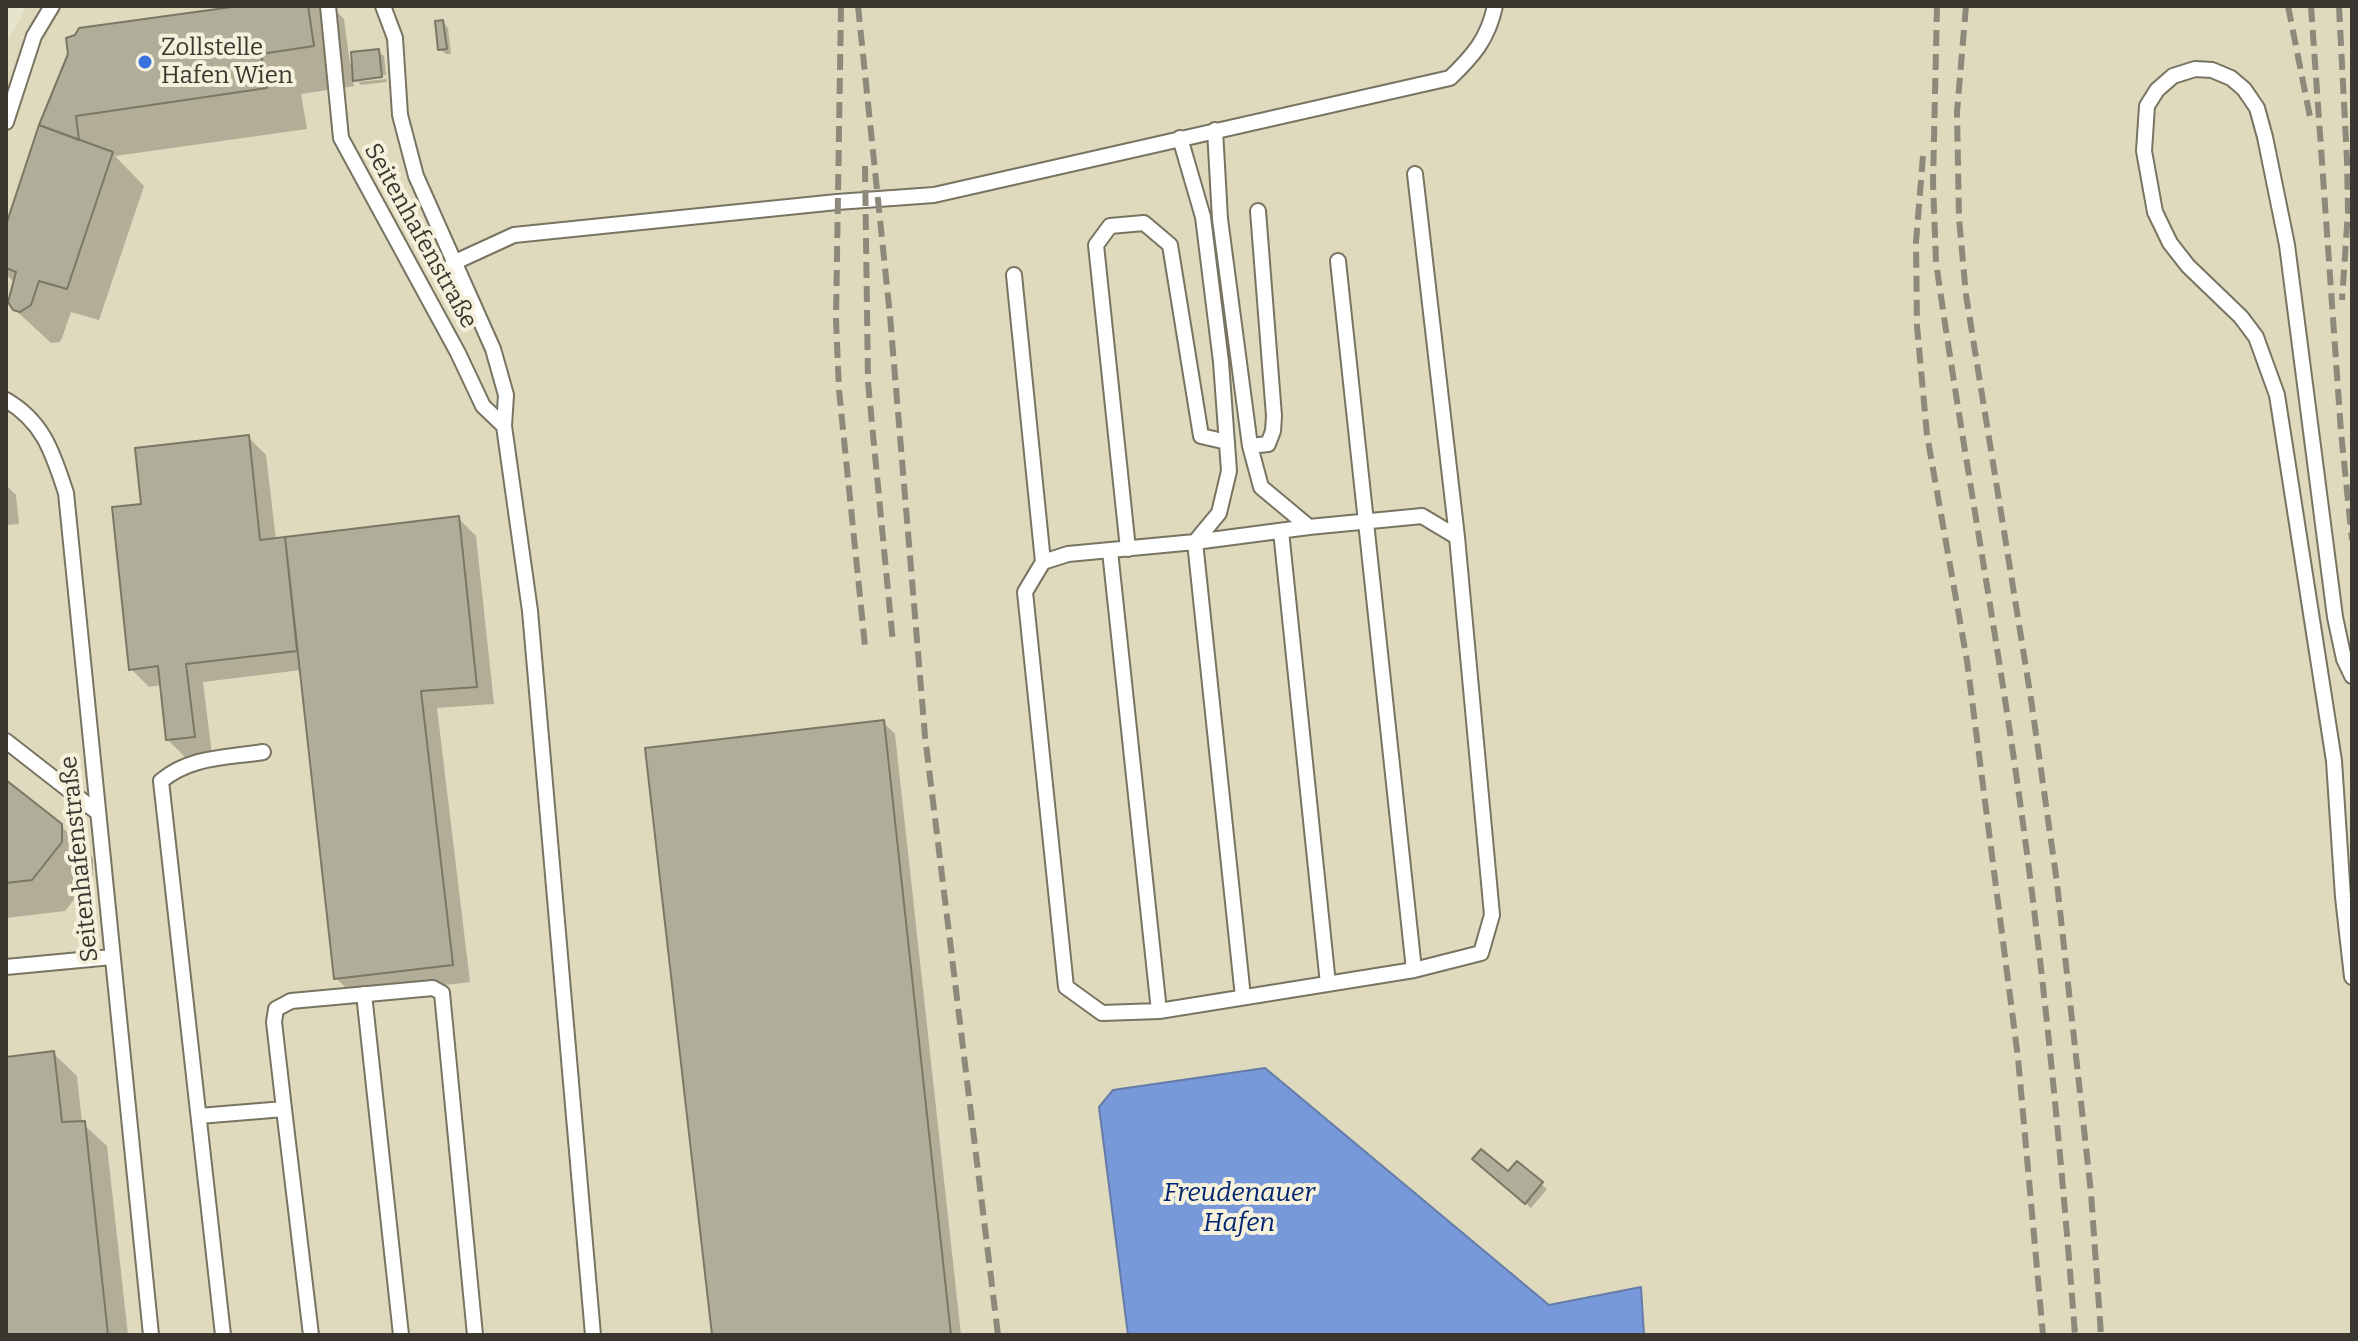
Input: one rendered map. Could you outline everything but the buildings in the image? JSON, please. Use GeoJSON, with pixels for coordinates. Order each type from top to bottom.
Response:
{"type":"FeatureCollection","features":[{"type":"Feature","properties":{"kind":"lane"},"geometry":{"type":"LineString","coordinates":[[6,122],[34,36],[52,6]]}},
{"type":"Feature","properties":{"kind":"lane","name":"Seitenhafenstraße"},"geometry":{"type":"LineString","coordinates":[[328,6],[341,138],[451,339],[483,406],[504,426]]}},
{"type":"Feature","properties":{"kind":"lane","name":"Seitenhafenstraße"},"geometry":{"type":"LineString","coordinates":[[383,6],[395,38],[400,115],[416,176],[493,349],[506,395],[504,426],[530,611],[593,1335]]}},
{"type":"Feature","properties":{"kind":"lane"},"geometry":{"type":"LineString","coordinates":[[453,263],[514,235],[934,195],[1450,78],[1477,53],[1491,27],[1495,6]]}},
{"type":"Feature","properties":{"kind":"lane"},"geometry":{"type":"LineString","coordinates":[[2352,676],[2344,659],[2335,617],[2287,245],[2265,137],[2257,108],[2244,89],[2231,78],[2212,70],[2195,69],[2173,76],[2157,90],[2147,106],[2144,151],[2155,212],[2170,243],[2188,266],[2241,317],[2256,337],[2277,395],[2334,761],[2352,977]]}},
{"type":"Feature","properties":{"kind":"lane"},"geometry":{"type":"LineString","coordinates":[[1215,130],[1220,219],[1250,446],[1261,487],[1309,527]]}},
{"type":"Feature","properties":{"kind":"lane"},"geometry":{"type":"LineString","coordinates":[[1180,138],[1203,217],[1221,362],[1227,442],[1229,471],[1219,513],[1195,542],[1243,997]]}},
{"type":"Feature","properties":{"kind":"lane"},"geometry":{"type":"LineString","coordinates":[[1014,275],[1043,562],[1025,592],[1066,987],[1102,1013],[1159,1011],[1414,970],[1481,953],[1492,915],[1457,537],[1415,174]]}},
{"type":"Feature","properties":{"kind":"lane"},"geometry":{"type":"LineString","coordinates":[[1250,446],[1268,444],[1274,416],[1258,211]]}},
{"type":"Feature","properties":{"kind":"lane"},"geometry":{"type":"LineString","coordinates":[[1128,549],[1096,245],[1110,226],[1144,223],[1170,245],[1201,436],[1227,442]]}},
{"type":"Feature","properties":{"kind":"lane"},"geometry":{"type":"LineString","coordinates":[[1338,261],[1414,970]]}},
{"type":"Feature","properties":{"kind":"lane","name":"Seitenhafenstraße"},"geometry":{"type":"LineString","coordinates":[[6,400],[26,412],[51,450],[66,493],[151,1335]]}},
{"type":"Feature","properties":{"kind":"lane"},"geometry":{"type":"LineString","coordinates":[[1043,562],[1068,554],[1422,516],[1457,537]]}},
{"type":"Feature","properties":{"kind":"lane"},"geometry":{"type":"LineString","coordinates":[[1281,531],[1328,984]]}},
{"type":"Feature","properties":{"kind":"lane"},"geometry":{"type":"LineString","coordinates":[[1110,551],[1159,1011]]}},
{"type":"Feature","properties":{"kind":"lane"},"geometry":{"type":"LineString","coordinates":[[6,741],[97,812]]}},
{"type":"Feature","properties":{"kind":"lane"},"geometry":{"type":"LineString","coordinates":[[223,1335],[161,781],[176,768],[189,763],[263,752]]}},
{"type":"Feature","properties":{"kind":"lane"},"geometry":{"type":"LineString","coordinates":[[6,967],[112,957]]}},
{"type":"Feature","properties":{"kind":"lane"},"geometry":{"type":"LineString","coordinates":[[311,1335],[274,1022],[276,1009],[291,1001],[433,988],[442,993],[475,1335]]}},
{"type":"Feature","properties":{"kind":"lane"},"geometry":{"type":"LineString","coordinates":[[364,994],[401,1335]]}},
{"type":"Feature","properties":{"kind":"lane"},"geometry":{"type":"LineString","coordinates":[[199,1116],[284,1109]]}},
{"type":"Feature","properties":{"kind":"shaded area"},"geometry":{"type":"Polygon","coordinates":[[[27,6],[2352,6],[2352,1335],[1644,1335],[1641,1287],[1549,1306],[1265,1068],[1099,1107],[1128,1335],[6,1335],[6,44],[27,6]]]}},
{"type":"Feature","properties":{"kind":"water","name":"Freudenauer Hafen"},"geometry":{"type":"Polygon","coordinates":[[[1265,1068],[1549,1305],[1641,1287],[1644,1335],[1128,1335],[1099,1107],[1113,1090],[1265,1068]]]}},
{"type":"Feature","properties":{"kind":"railway"},"geometry":{"type":"LineString","coordinates":[[841,6],[836,320],[839,390],[865,646]]}},
{"type":"Feature","properties":{"kind":"railway"},"geometry":{"type":"LineString","coordinates":[[858,6],[890,316],[925,736],[998,1335]]}},
{"type":"Feature","properties":{"kind":"railway"},"geometry":{"type":"LineString","coordinates":[[1937,6],[1933,183],[1936,262],[2003,685],[2032,893],[2056,1113],[2075,1335]]}},
{"type":"Feature","properties":{"kind":"railway"},"geometry":{"type":"LineString","coordinates":[[1966,6],[1957,112],[1959,218],[1966,295],[2031,699],[2057,883],[2091,1193],[2101,1335]]}},
{"type":"Feature","properties":{"kind":"railway"},"geometry":{"type":"LineString","coordinates":[[2288,6],[2311,122]]}},
{"type":"Feature","properties":{"kind":"railway"},"geometry":{"type":"LineString","coordinates":[[2311,6],[2341,432],[2352,540]]}},
{"type":"Feature","properties":{"kind":"railway"},"geometry":{"type":"LineString","coordinates":[[2339,6],[2348,211],[2342,300]]}},
{"type":"Feature","properties":{"kind":"railway"},"geometry":{"type":"LineString","coordinates":[[1923,156],[1916,242],[1917,326],[1927,435],[1967,661],[2018,1058],[2043,1335]]}},
{"type":"Feature","properties":{"kind":"railway"},"geometry":{"type":"LineString","coordinates":[[865,166],[868,382],[893,643]]}},
{"type":"Feature","properties":{"kind":"place","name":"Zollstelle Hafen Wien"},"geometry":{"type":"Point","coordinates":[145,62]}}]}
